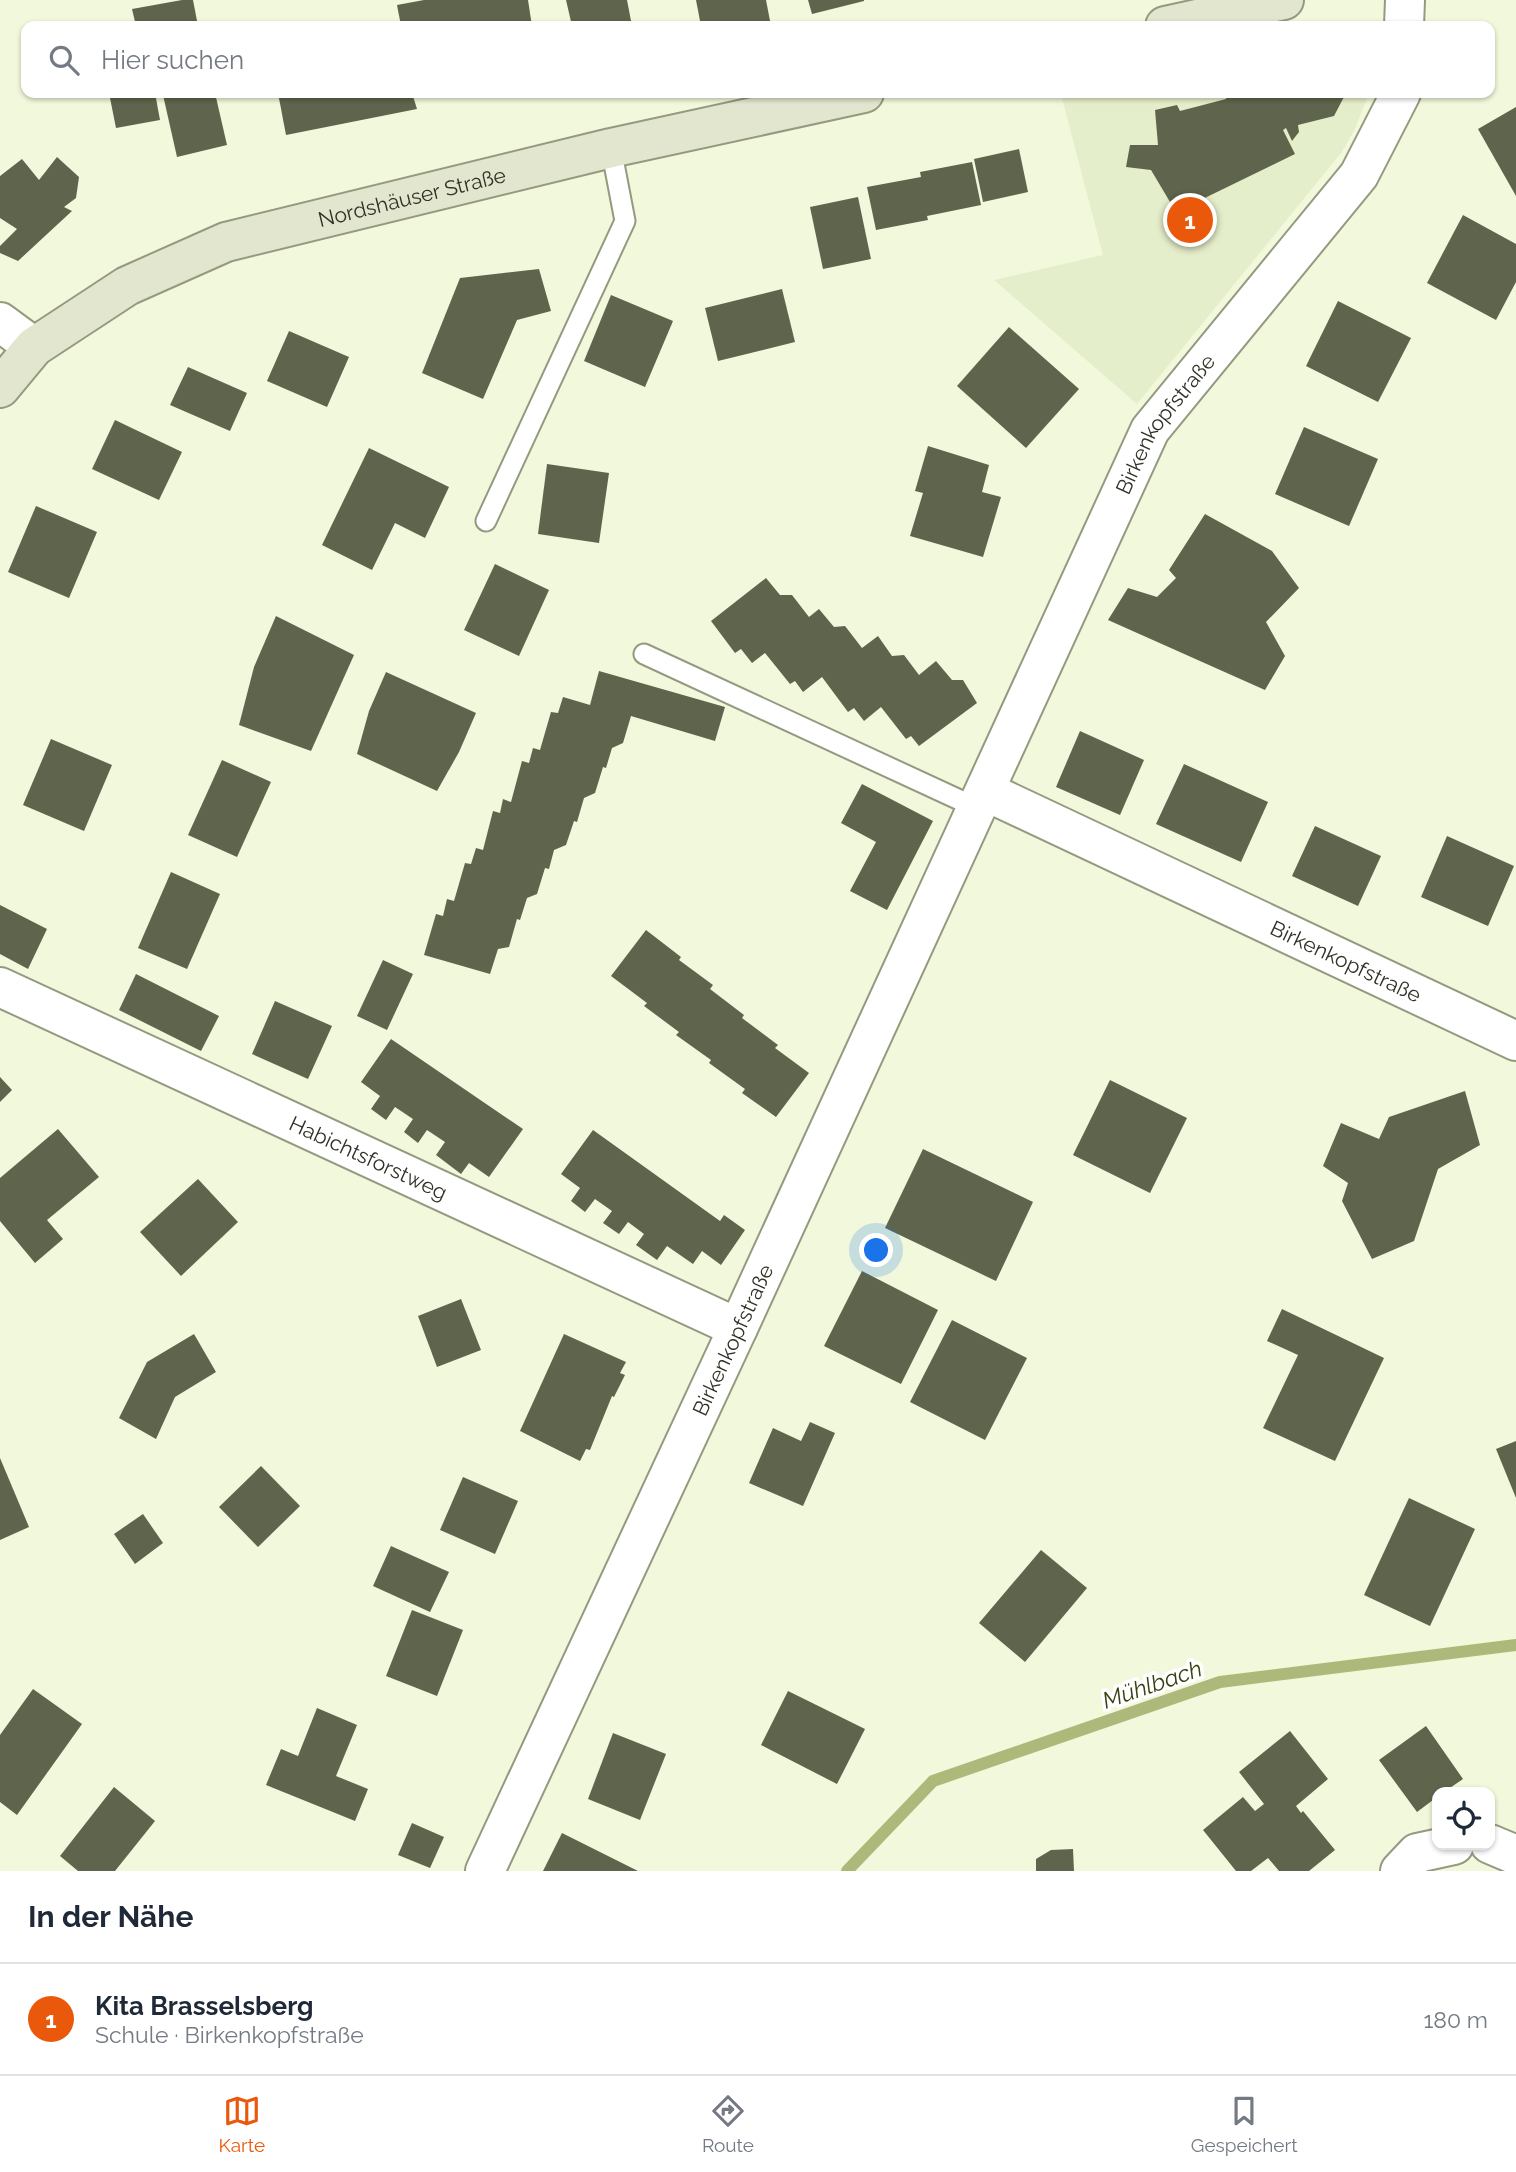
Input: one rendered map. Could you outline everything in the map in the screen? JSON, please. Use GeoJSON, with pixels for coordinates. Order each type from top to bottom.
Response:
{"type":"FeatureCollection","features":[{"type":"Feature","properties":{"kind":"street"},"geometry":{"type":"LineString","coordinates":[[1189,21],[1284,0]]}},
{"type":"Feature","properties":{"kind":"street"},"geometry":{"type":"LineString","coordinates":[[1405,0],[1405,21]]}},
{"type":"Feature","properties":{"kind":"street","name":"Nordshäuser Straße"},"geometry":{"type":"LineString","coordinates":[[0,388],[34,347],[127,286],[226,242],[611,148],[841,98]]}},
{"type":"Feature","properties":{"kind":"street","name":"Birkenkopfstraße"},"geometry":{"type":"LineString","coordinates":[[485,1871],[738,1328],[1150,430],[1359,175],[1398,98]]}},
{"type":"Feature","properties":{"kind":"street"},"geometry":{"type":"LineString","coordinates":[[0,322],[34,347]]}},
{"type":"Feature","properties":{"kind":"street","name":"Birkenkopfstraße"},"geometry":{"type":"LineString","coordinates":[[981,800],[1516,1041]]}},
{"type":"Feature","properties":{"kind":"street","name":"Habichtsforstweg"},"geometry":{"type":"LineString","coordinates":[[0,987],[738,1328]]}},
{"type":"Feature","properties":{"kind":"street"},"geometry":{"type":"LineString","coordinates":[[1495,1846],[1516,1855]]}},
{"type":"Feature","properties":{"kind":"street"},"geometry":{"type":"LineString","coordinates":[[1400,1871],[1416,1853],[1432,1850]]}},
{"type":"Feature","properties":{"kind":"lane"},"geometry":{"type":"LineString","coordinates":[[486,521],[625,221],[611,148]]}},
{"type":"Feature","properties":{"kind":"lane","name":"Birkenkopfstraße"},"geometry":{"type":"LineString","coordinates":[[644,654],[981,800]]}},
{"type":"Feature","properties":{"kind":"shaded area"},"geometry":{"type":"Polygon","coordinates":[[[1062,98],[1367,98],[1355,129],[1341,153],[1137,404],[994,280],[1103,255],[1062,98]]]}},
{"type":"Feature","properties":{"kind":"building"},"geometry":{"type":"Polygon","coordinates":[[[193,0],[197,21],[135,21],[132,9],[193,0]]]}},
{"type":"Feature","properties":{"kind":"building"},"geometry":{"type":"Polygon","coordinates":[[[424,0],[528,0],[531,21],[400,21],[397,5],[424,0]]]}},
{"type":"Feature","properties":{"kind":"building"},"geometry":{"type":"Polygon","coordinates":[[[566,0],[627,0],[631,21],[571,21],[566,0]]]}},
{"type":"Feature","properties":{"kind":"building"},"geometry":{"type":"Polygon","coordinates":[[[696,0],[766,0],[770,21],[700,21],[696,0]]]}},
{"type":"Feature","properties":{"kind":"building"},"geometry":{"type":"Polygon","coordinates":[[[808,0],[864,0],[864,1],[812,14],[808,0]]]}},
{"type":"Feature","properties":{"kind":"building"},"geometry":{"type":"Polygon","coordinates":[[[110,98],[156,98],[160,120],[116,128],[110,98]]]}},
{"type":"Feature","properties":{"kind":"building"},"geometry":{"type":"Polygon","coordinates":[[[164,98],[216,98],[227,145],[177,157],[164,98]]]}},
{"type":"Feature","properties":{"kind":"building"},"geometry":{"type":"Polygon","coordinates":[[[279,98],[414,98],[417,109],[286,135],[279,98]]]}},
{"type":"Feature","properties":{"kind":"building"},"geometry":{"type":"Polygon","coordinates":[[[1343,98],[1334,116],[1298,125],[1299,132],[1292,141],[1286,128],[1283,130],[1295,154],[1176,212],[1151,170],[1126,167],[1130,145],[1158,145],[1155,110],[1177,105],[1180,111],[1226,99],[1343,98]]]}},
{"type":"Feature","properties":{"kind":"building"},"geometry":{"type":"Polygon","coordinates":[[[1516,107],[1516,196],[1478,129],[1516,107]]]}},
{"type":"Feature","properties":{"kind":"building"},"geometry":{"type":"Polygon","coordinates":[[[1019,149],[1028,192],[983,202],[974,159],[1019,149]]]}},
{"type":"Feature","properties":{"kind":"building"},"geometry":{"type":"Polygon","coordinates":[[[57,157],[79,177],[76,198],[64,207],[72,211],[18,261],[0,253],[0,246],[17,229],[0,218],[0,176],[22,159],[39,180],[57,157]]]}},
{"type":"Feature","properties":{"kind":"building"},"geometry":{"type":"Polygon","coordinates":[[[972,162],[981,205],[927,216],[928,220],[876,230],[867,187],[921,177],[920,172],[972,162]]]}},
{"type":"Feature","properties":{"kind":"building"},"geometry":{"type":"Polygon","coordinates":[[[858,197],[871,259],[823,269],[810,207],[858,197]]]}},
{"type":"Feature","properties":{"kind":"building"},"geometry":{"type":"Polygon","coordinates":[[[1463,215],[1516,244],[1516,282],[1496,320],[1427,283],[1463,215]]]}},
{"type":"Feature","properties":{"kind":"building"},"geometry":{"type":"Polygon","coordinates":[[[539,269],[551,311],[517,320],[483,399],[422,373],[460,278],[539,269]]]}},
{"type":"Feature","properties":{"kind":"building"},"geometry":{"type":"Polygon","coordinates":[[[782,289],[795,342],[718,361],[705,308],[782,289]]]}},
{"type":"Feature","properties":{"kind":"building"},"geometry":{"type":"Polygon","coordinates":[[[611,295],[673,321],[645,387],[584,361],[611,295]]]}},
{"type":"Feature","properties":{"kind":"building"},"geometry":{"type":"Polygon","coordinates":[[[1338,301],[1411,338],[1378,402],[1306,366],[1338,301]]]}},
{"type":"Feature","properties":{"kind":"building"},"geometry":{"type":"Polygon","coordinates":[[[1009,327],[1079,389],[1026,448],[957,386],[1009,327]]]}},
{"type":"Feature","properties":{"kind":"building"},"geometry":{"type":"Polygon","coordinates":[[[289,331],[349,357],[327,407],[267,381],[289,331]]]}},
{"type":"Feature","properties":{"kind":"building"},"geometry":{"type":"Polygon","coordinates":[[[188,367],[247,393],[230,431],[170,405],[188,367]]]}},
{"type":"Feature","properties":{"kind":"building"},"geometry":{"type":"Polygon","coordinates":[[[115,420],[182,452],[159,500],[92,469],[115,420]]]}},
{"type":"Feature","properties":{"kind":"building"},"geometry":{"type":"Polygon","coordinates":[[[1304,427],[1378,459],[1349,526],[1275,494],[1304,427]]]}},
{"type":"Feature","properties":{"kind":"building"},"geometry":{"type":"Polygon","coordinates":[[[928,446],[989,465],[982,492],[1001,497],[983,557],[910,536],[923,493],[915,491],[928,446]]]}},
{"type":"Feature","properties":{"kind":"building"},"geometry":{"type":"Polygon","coordinates":[[[369,448],[449,487],[425,538],[395,523],[372,570],[322,545],[369,448]]]}},
{"type":"Feature","properties":{"kind":"building"},"geometry":{"type":"Polygon","coordinates":[[[547,464],[609,473],[599,543],[538,534],[547,464]]]}},
{"type":"Feature","properties":{"kind":"building"},"geometry":{"type":"Polygon","coordinates":[[[36,506],[97,532],[69,598],[8,572],[36,506]]]}},
{"type":"Feature","properties":{"kind":"building"},"geometry":{"type":"Polygon","coordinates":[[[1205,514],[1272,551],[1299,588],[1266,622],[1285,656],[1265,690],[1108,620],[1128,588],[1157,597],[1176,578],[1169,570],[1205,514]]]}},
{"type":"Feature","properties":{"kind":"building"},"geometry":{"type":"Polygon","coordinates":[[[495,564],[549,590],[519,656],[464,630],[495,564]]]}},
{"type":"Feature","properties":{"kind":"building"},"geometry":{"type":"Polygon","coordinates":[[[766,578],[780,595],[792,595],[809,617],[819,609],[834,627],[845,626],[862,648],[878,636],[892,656],[904,655],[919,675],[936,661],[952,680],[963,680],[977,703],[919,746],[911,736],[906,739],[881,707],[864,721],[854,708],[848,712],[822,677],[803,692],[795,681],[790,684],[765,653],[752,663],[741,649],[735,653],[711,621],[766,578]]]}},
{"type":"Feature","properties":{"kind":"building"},"geometry":{"type":"Polygon","coordinates":[[[276,616],[354,655],[311,751],[239,725],[254,667],[276,616]]]}},
{"type":"Feature","properties":{"kind":"building"},"geometry":{"type":"Polygon","coordinates":[[[599,671],[725,707],[715,741],[631,716],[623,743],[612,748],[595,793],[584,798],[566,845],[554,850],[549,869],[545,868],[537,894],[527,898],[520,920],[517,919],[509,947],[498,949],[490,974],[424,955],[436,914],[443,916],[447,899],[454,901],[465,863],[471,864],[476,848],[483,850],[493,811],[500,813],[503,799],[511,802],[522,761],[529,763],[533,748],[540,750],[551,712],[558,713],[563,697],[590,705],[599,671]]]}},
{"type":"Feature","properties":{"kind":"building"},"geometry":{"type":"Polygon","coordinates":[[[386,672],[476,713],[459,752],[437,791],[357,754],[369,711],[386,672]]]}},
{"type":"Feature","properties":{"kind":"building"},"geometry":{"type":"Polygon","coordinates":[[[1080,731],[1144,760],[1120,815],[1056,787],[1080,731]]]}},
{"type":"Feature","properties":{"kind":"building"},"geometry":{"type":"Polygon","coordinates":[[[51,739],[112,765],[84,831],[23,805],[51,739]]]}},
{"type":"Feature","properties":{"kind":"building"},"geometry":{"type":"Polygon","coordinates":[[[222,760],[271,782],[237,857],[188,835],[222,760]]]}},
{"type":"Feature","properties":{"kind":"building"},"geometry":{"type":"Polygon","coordinates":[[[1184,764],[1268,802],[1241,862],[1156,824],[1184,764]]]}},
{"type":"Feature","properties":{"kind":"building"},"geometry":{"type":"Polygon","coordinates":[[[862,784],[933,821],[887,910],[850,891],[876,842],[841,823],[862,784]]]}},
{"type":"Feature","properties":{"kind":"building"},"geometry":{"type":"Polygon","coordinates":[[[1315,826],[1381,856],[1358,906],[1292,876],[1315,826]]]}},
{"type":"Feature","properties":{"kind":"building"},"geometry":{"type":"Polygon","coordinates":[[[1447,836],[1514,866],[1488,926],[1421,897],[1447,836]]]}},
{"type":"Feature","properties":{"kind":"building"},"geometry":{"type":"Polygon","coordinates":[[[171,872],[220,894],[187,969],[138,948],[171,872]]]}},
{"type":"Feature","properties":{"kind":"building"},"geometry":{"type":"Polygon","coordinates":[[[0,905],[47,929],[28,969],[0,954],[0,905]]]}},
{"type":"Feature","properties":{"kind":"building"},"geometry":{"type":"Polygon","coordinates":[[[646,930],[681,957],[679,960],[713,985],[710,989],[778,1045],[775,1048],[809,1073],[776,1117],[742,1093],[745,1089],[709,1063],[711,1060],[676,1035],[679,1032],[644,1006],[647,1003],[611,976],[646,930]]]}},
{"type":"Feature","properties":{"kind":"building"},"geometry":{"type":"Polygon","coordinates":[[[383,960],[413,974],[387,1030],[357,1016],[383,960]]]}},
{"type":"Feature","properties":{"kind":"building"},"geometry":{"type":"Polygon","coordinates":[[[136,974],[219,1016],[201,1051],[119,1010],[136,974]]]}},
{"type":"Feature","properties":{"kind":"building"},"geometry":{"type":"Polygon","coordinates":[[[275,1001],[332,1026],[308,1079],[252,1054],[275,1001]]]}},
{"type":"Feature","properties":{"kind":"building"},"geometry":{"type":"Polygon","coordinates":[[[391,1039],[523,1129],[489,1177],[469,1163],[461,1174],[436,1155],[445,1142],[427,1130],[418,1143],[404,1132],[413,1119],[395,1107],[386,1120],[371,1109],[380,1096],[361,1082],[391,1039]]]}},
{"type":"Feature","properties":{"kind":"building"},"geometry":{"type":"Polygon","coordinates":[[[0,1077],[12,1090],[0,1102],[0,1077]]]}},
{"type":"Feature","properties":{"kind":"building"},"geometry":{"type":"Polygon","coordinates":[[[1110,1080],[1187,1118],[1150,1193],[1073,1155],[1110,1080]]]}},
{"type":"Feature","properties":{"kind":"building"},"geometry":{"type":"Polygon","coordinates":[[[1465,1091],[1480,1145],[1438,1169],[1414,1241],[1372,1259],[1342,1201],[1348,1183],[1323,1166],[1341,1123],[1379,1139],[1389,1117],[1465,1091]]]}},
{"type":"Feature","properties":{"kind":"building"},"geometry":{"type":"Polygon","coordinates":[[[58,1129],[99,1177],[47,1220],[63,1239],[35,1263],[0,1221],[0,1178],[58,1129]]]}},
{"type":"Feature","properties":{"kind":"building"},"geometry":{"type":"Polygon","coordinates":[[[593,1130],[720,1221],[724,1215],[745,1230],[721,1265],[702,1251],[693,1264],[667,1246],[657,1260],[636,1245],[644,1234],[628,1222],[619,1234],[603,1223],[612,1211],[595,1199],[585,1212],[571,1201],[580,1188],[561,1174],[593,1130]]]}},
{"type":"Feature","properties":{"kind":"building"},"geometry":{"type":"Polygon","coordinates":[[[923,1149],[1033,1202],[996,1281],[885,1228],[923,1149]]]}},
{"type":"Feature","properties":{"kind":"building"},"geometry":{"type":"Polygon","coordinates":[[[198,1179],[238,1222],[181,1276],[140,1232],[198,1179]]]}},
{"type":"Feature","properties":{"kind":"building"},"geometry":{"type":"Polygon","coordinates":[[[862,1271],[938,1310],[901,1384],[824,1346],[862,1271]]]}},
{"type":"Feature","properties":{"kind":"building"},"geometry":{"type":"Polygon","coordinates":[[[461,1299],[481,1350],[437,1367],[418,1316],[461,1299]]]}},
{"type":"Feature","properties":{"kind":"building"},"geometry":{"type":"Polygon","coordinates":[[[1282,1309],[1384,1358],[1335,1461],[1263,1428],[1298,1355],[1267,1341],[1282,1309]]]}},
{"type":"Feature","properties":{"kind":"building"},"geometry":{"type":"Polygon","coordinates":[[[952,1320],[1027,1358],[985,1440],[910,1402],[952,1320]]]}},
{"type":"Feature","properties":{"kind":"building"},"geometry":{"type":"Polygon","coordinates":[[[194,1334],[216,1372],[175,1397],[156,1439],[119,1418],[147,1362],[194,1334]]]}},
{"type":"Feature","properties":{"kind":"building"},"geometry":{"type":"Polygon","coordinates":[[[564,1334],[626,1362],[620,1373],[625,1375],[614,1397],[612,1396],[590,1450],[586,1449],[580,1461],[520,1431],[564,1334]]]}},
{"type":"Feature","properties":{"kind":"building"},"geometry":{"type":"Polygon","coordinates":[[[810,1422],[835,1433],[803,1506],[749,1483],[773,1428],[801,1441],[810,1422]]]}},
{"type":"Feature","properties":{"kind":"building"},"geometry":{"type":"Polygon","coordinates":[[[1516,1441],[1516,1498],[1496,1449],[1516,1441]]]}},
{"type":"Feature","properties":{"kind":"building"},"geometry":{"type":"Polygon","coordinates":[[[0,1458],[29,1527],[0,1540],[0,1458]]]}},
{"type":"Feature","properties":{"kind":"building"},"geometry":{"type":"Polygon","coordinates":[[[261,1466],[300,1506],[258,1547],[219,1507],[261,1466]]]}},
{"type":"Feature","properties":{"kind":"building"},"geometry":{"type":"Polygon","coordinates":[[[463,1477],[518,1501],[495,1554],[440,1530],[463,1477]]]}},
{"type":"Feature","properties":{"kind":"building"},"geometry":{"type":"Polygon","coordinates":[[[1409,1498],[1475,1529],[1430,1626],[1364,1595],[1409,1498]]]}},
{"type":"Feature","properties":{"kind":"building"},"geometry":{"type":"Polygon","coordinates":[[[143,1514],[163,1543],[135,1564],[114,1534],[143,1514]]]}},
{"type":"Feature","properties":{"kind":"building"},"geometry":{"type":"Polygon","coordinates":[[[391,1546],[449,1572],[430,1612],[373,1586],[391,1546]]]}},
{"type":"Feature","properties":{"kind":"building"},"geometry":{"type":"Polygon","coordinates":[[[1041,1550],[1087,1588],[1025,1662],[979,1623],[1041,1550]]]}},
{"type":"Feature","properties":{"kind":"building"},"geometry":{"type":"Polygon","coordinates":[[[412,1610],[463,1630],[437,1696],[386,1676],[412,1610]]]}},
{"type":"Feature","properties":{"kind":"building"},"geometry":{"type":"Polygon","coordinates":[[[33,1689],[82,1724],[17,1815],[0,1802],[0,1735],[33,1689]]]}},
{"type":"Feature","properties":{"kind":"building"},"geometry":{"type":"Polygon","coordinates":[[[788,1691],[865,1729],[837,1784],[761,1745],[788,1691]]]}},
{"type":"Feature","properties":{"kind":"building"},"geometry":{"type":"Polygon","coordinates":[[[317,1708],[357,1725],[336,1776],[368,1789],[355,1821],[266,1785],[281,1749],[298,1756],[317,1708]]]}},
{"type":"Feature","properties":{"kind":"building"},"geometry":{"type":"Polygon","coordinates":[[[1426,1726],[1463,1779],[1451,1787],[1432,1787],[1432,1801],[1417,1812],[1379,1760],[1426,1726]]]}},
{"type":"Feature","properties":{"kind":"building"},"geometry":{"type":"Polygon","coordinates":[[[1290,1731],[1328,1779],[1296,1806],[1335,1850],[1309,1871],[1279,1871],[1268,1858],[1251,1871],[1236,1871],[1203,1830],[1243,1797],[1255,1811],[1264,1804],[1239,1772],[1290,1731]]]}},
{"type":"Feature","properties":{"kind":"building"},"geometry":{"type":"Polygon","coordinates":[[[613,1733],[666,1754],[640,1820],[588,1799],[613,1733]]]}},
{"type":"Feature","properties":{"kind":"building"},"geometry":{"type":"Polygon","coordinates":[[[114,1787],[155,1821],[115,1871],[78,1871],[60,1856],[114,1787]]]}},
{"type":"Feature","properties":{"kind":"building"},"geometry":{"type":"Polygon","coordinates":[[[412,1823],[444,1837],[430,1868],[398,1855],[412,1823]]]}},
{"type":"Feature","properties":{"kind":"building"},"geometry":{"type":"Polygon","coordinates":[[[562,1833],[638,1871],[543,1871],[562,1833]]]}},
{"type":"Feature","properties":{"kind":"building"},"geometry":{"type":"Polygon","coordinates":[[[1073,1849],[1074,1871],[1036,1871],[1036,1859],[1051,1850],[1073,1849]]]}},
{"type":"Feature","properties":{"kind":"waterway","name":"Mühlbach"},"geometry":{"type":"LineString","coordinates":[[847,1871],[933,1781],[1220,1682],[1516,1645]]}},
{"type":"Feature","properties":{"kind":"place","name":"Kita Brasselsberg"},"geometry":{"type":"Point","coordinates":[1190,220]}}]}
